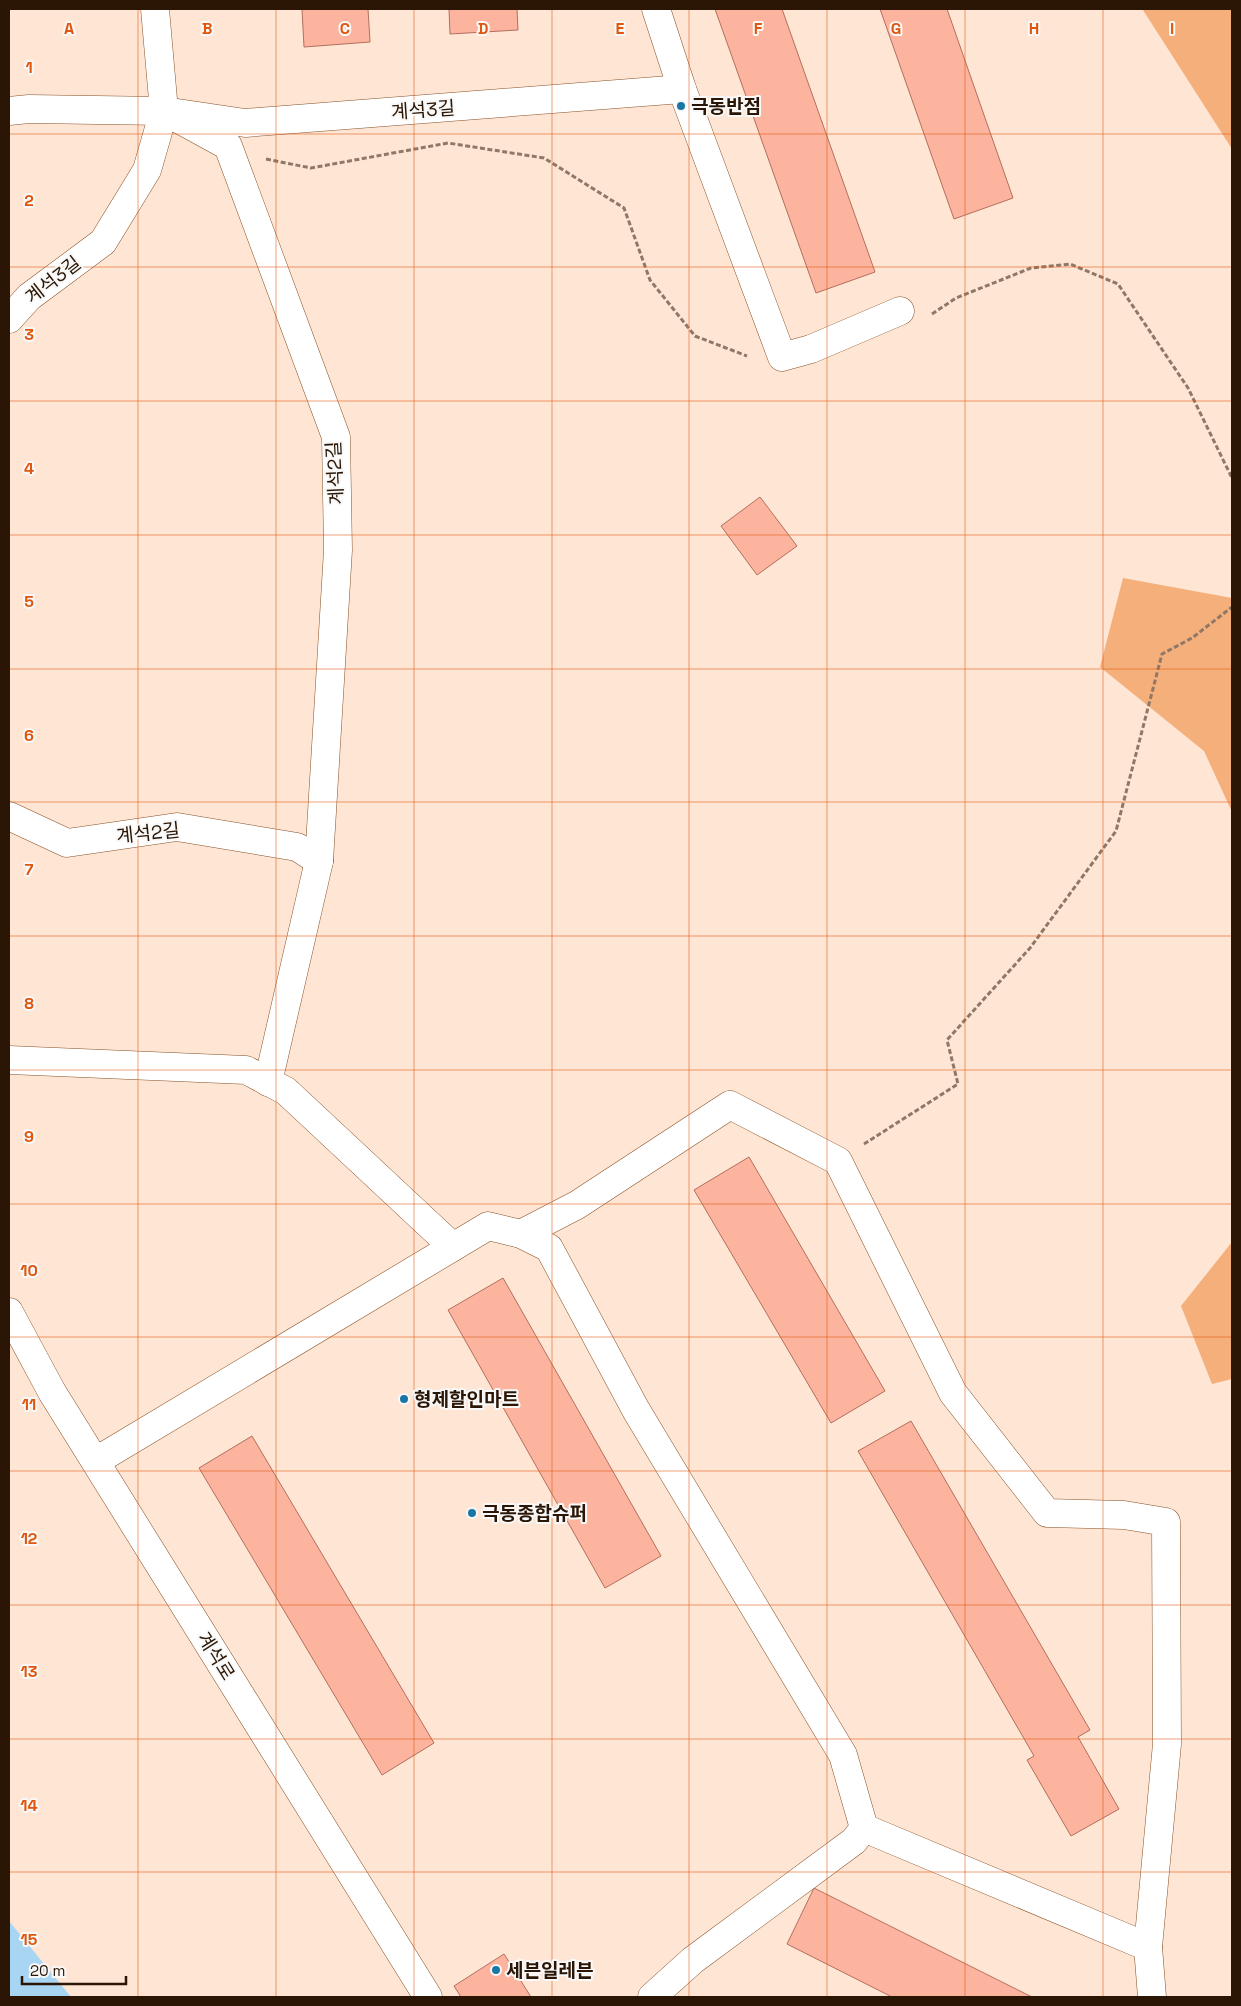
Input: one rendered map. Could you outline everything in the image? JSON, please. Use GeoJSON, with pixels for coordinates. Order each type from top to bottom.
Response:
{"type":"FeatureCollection","features":[{"type":"Feature","properties":{"kind":"street","name":"계석3길"},"geometry":{"type":"LineString","coordinates":[[9,319],[29,297],[103,242],[147,170],[164,111],[155,9]]}},
{"type":"Feature","properties":{"kind":"street"},"geometry":{"type":"LineString","coordinates":[[656,9],[682,89],[782,357],[912,315]]}},
{"type":"Feature","properties":{"kind":"street","name":"계석3길"},"geometry":{"type":"LineString","coordinates":[[9,111],[29,109],[164,111],[245,123],[682,89]]}},
{"type":"Feature","properties":{"kind":"street","name":"계석2길"},"geometry":{"type":"LineString","coordinates":[[164,111],[228,146],[336,437],[338,550],[319,861],[268,1082]]}},
{"type":"Feature","properties":{"kind":"street","name":"계석2길"},"geometry":{"type":"LineString","coordinates":[[9,816],[67,843],[177,827],[297,847],[319,861]]}},
{"type":"Feature","properties":{"kind":"street"},"geometry":{"type":"LineString","coordinates":[[9,1060],[246,1070],[286,1091],[453,1247]]}},
{"type":"Feature","properties":{"kind":"street"},"geometry":{"type":"LineString","coordinates":[[521,1234],[577,1205],[730,1105],[838,1161],[953,1393],[1047,1513],[1124,1516],[1166,1522],[1167,1744],[1148,1947],[1152,1997]]}},
{"type":"Feature","properties":{"kind":"street"},"geometry":{"type":"LineString","coordinates":[[96,1461],[488,1226],[521,1234],[549,1248],[636,1410],[843,1755],[864,1828]]}},
{"type":"Feature","properties":{"kind":"street","name":"계석로"},"geometry":{"type":"LineString","coordinates":[[9,1312],[52,1392],[428,1997]]}},
{"type":"Feature","properties":{"kind":"street"},"geometry":{"type":"LineString","coordinates":[[864,1828],[1148,1947]]}},
{"type":"Feature","properties":{"kind":"street"},"geometry":{"type":"LineString","coordinates":[[652,1997],[693,1960],[854,1841],[864,1828]]}},
{"type":"Feature","properties":{"kind":"path"},"geometry":{"type":"LineString","coordinates":[[231,153],[311,168],[448,143],[544,158],[624,208],[650,280],[694,336],[761,360],[782,357]]}},
{"type":"Feature","properties":{"kind":"path"},"geometry":{"type":"LineString","coordinates":[[912,315],[1031,268],[1070,264],[1118,284],[1188,388],[1206,420],[1232,478]]}},
{"type":"Feature","properties":{"kind":"path"},"geometry":{"type":"LineString","coordinates":[[838,1161],[958,1084],[947,1040],[1030,948],[1116,831],[1162,654],[1192,638],[1232,607]]}},
{"type":"Feature","properties":{"kind":"shaded area"},"geometry":{"type":"Polygon","coordinates":[[[1232,9],[1232,149],[1143,10],[1232,9]]]}},
{"type":"Feature","properties":{"kind":"shaded area"},"geometry":{"type":"Polygon","coordinates":[[[1123,578],[1232,598],[1232,812],[1204,751],[1100,667],[1123,578]]]}},
{"type":"Feature","properties":{"kind":"shaded area"},"geometry":{"type":"Polygon","coordinates":[[[1232,1242],[1232,1379],[1212,1384],[1181,1306],[1232,1242]]]}},
{"type":"Feature","properties":{"kind":"water"},"geometry":{"type":"Polygon","coordinates":[[[9,1921],[71,1997],[9,1997],[9,1921]]]}},
{"type":"Feature","properties":{"kind":"building"},"geometry":{"type":"Polygon","coordinates":[[[302,9],[368,9],[370,42],[304,47],[302,9]]]}},
{"type":"Feature","properties":{"kind":"building"},"geometry":{"type":"Polygon","coordinates":[[[449,9],[517,9],[518,30],[450,34],[449,9]]]}},
{"type":"Feature","properties":{"kind":"building"},"geometry":{"type":"Polygon","coordinates":[[[715,9],[782,9],[875,272],[816,293],[715,9]]]}},
{"type":"Feature","properties":{"kind":"building"},"geometry":{"type":"Polygon","coordinates":[[[880,9],[947,9],[1013,198],[954,219],[880,9]]]}},
{"type":"Feature","properties":{"kind":"building"},"geometry":{"type":"Polygon","coordinates":[[[760,497],[797,546],[757,575],[721,526],[760,497]]]}},
{"type":"Feature","properties":{"kind":"building"},"geometry":{"type":"Polygon","coordinates":[[[749,1157],[885,1391],[831,1423],[694,1190],[749,1157]]]}},
{"type":"Feature","properties":{"kind":"building"},"geometry":{"type":"Polygon","coordinates":[[[503,1278],[661,1556],[605,1588],[448,1310],[503,1278]]]}},
{"type":"Feature","properties":{"kind":"building"},"geometry":{"type":"Polygon","coordinates":[[[911,1421],[1090,1730],[1078,1737],[1119,1809],[1071,1836],[1027,1760],[1034,1756],[858,1451],[911,1421]]]}},
{"type":"Feature","properties":{"kind":"building"},"geometry":{"type":"Polygon","coordinates":[[[252,1436],[434,1743],[382,1775],[199,1468],[252,1436]]]}},
{"type":"Feature","properties":{"kind":"building"},"geometry":{"type":"Polygon","coordinates":[[[814,1888],[1032,1997],[892,1997],[787,1944],[814,1888]]]}},
{"type":"Feature","properties":{"kind":"building","name":"세븐일레븐"},"geometry":{"type":"Polygon","coordinates":[[[504,1954],[531,1997],[461,1997],[454,1986],[504,1954]]]}},
{"type":"Feature","properties":{"kind":"place","name":"극동반점"},"geometry":{"type":"Point","coordinates":[681,106]}},
{"type":"Feature","properties":{"kind":"place","name":"형제할인마트"},"geometry":{"type":"Point","coordinates":[404,1399]}},
{"type":"Feature","properties":{"kind":"place","name":"극동종합슈퍼"},"geometry":{"type":"Point","coordinates":[472,1513]}},
{"type":"Feature","properties":{"kind":"place","name":"세븐일레븐"},"geometry":{"type":"Point","coordinates":[496,1970]}}]}
